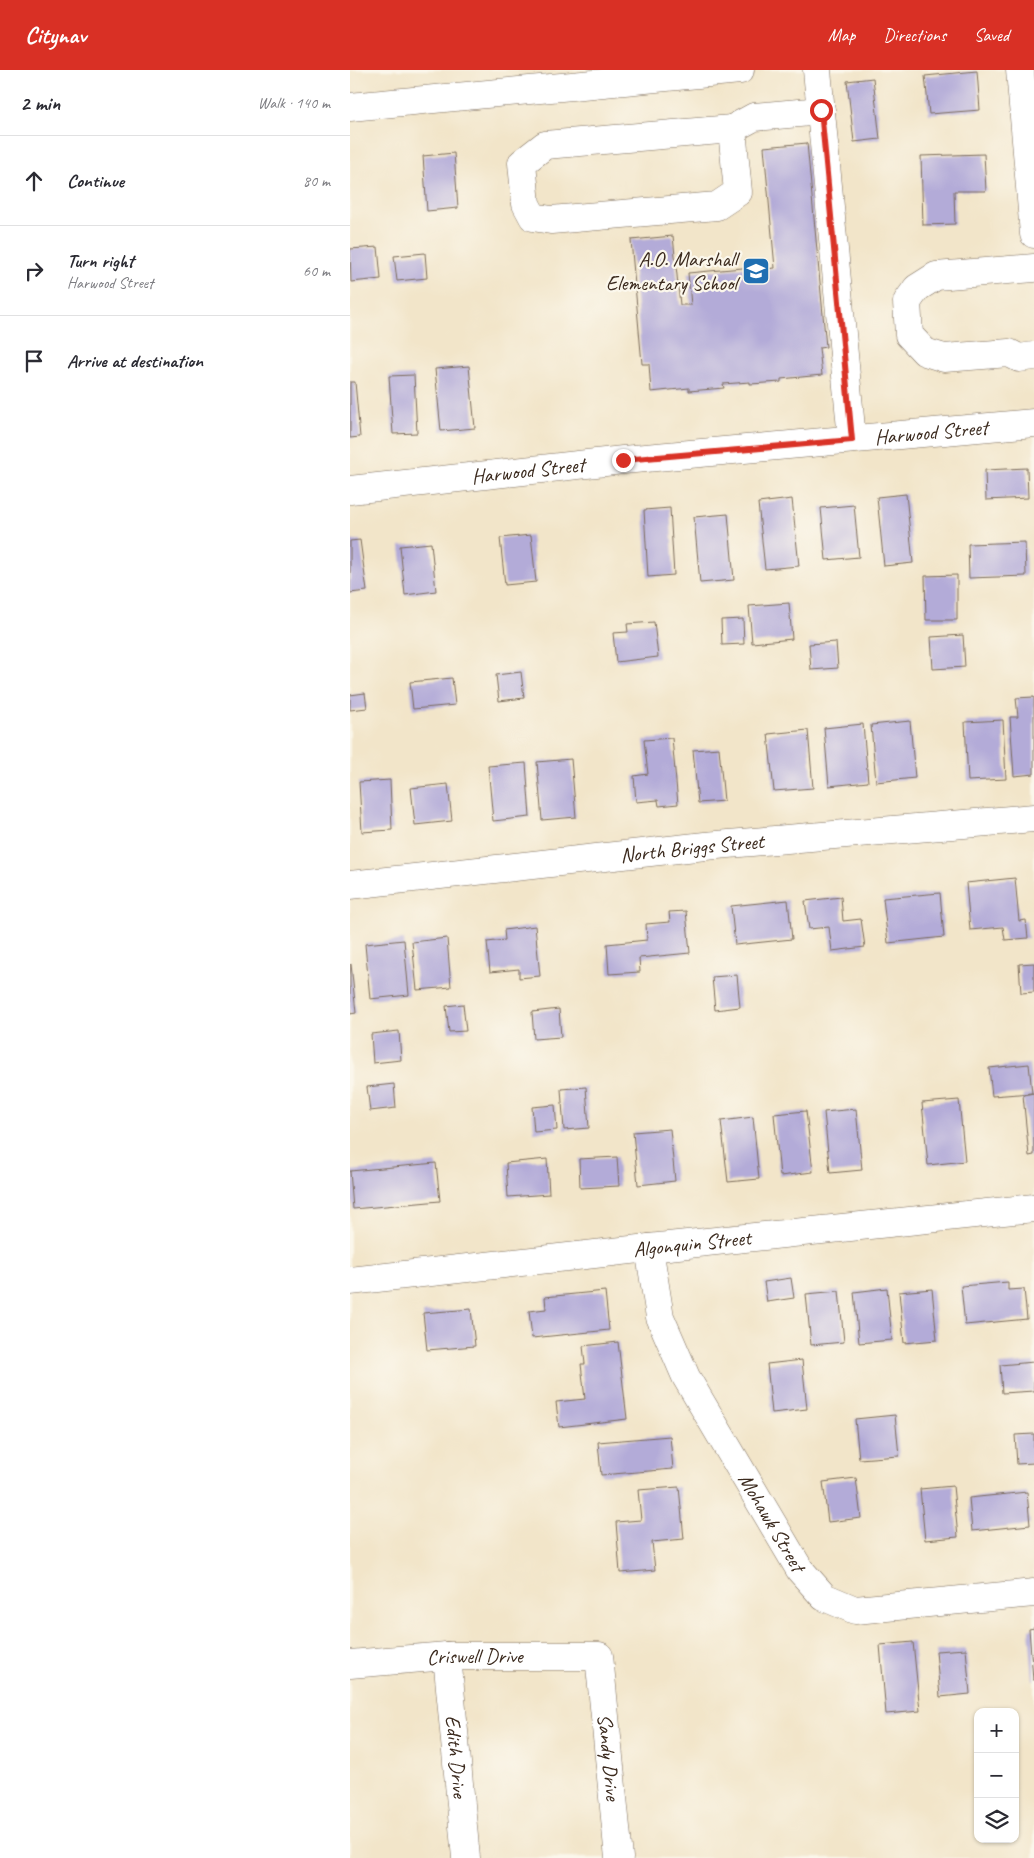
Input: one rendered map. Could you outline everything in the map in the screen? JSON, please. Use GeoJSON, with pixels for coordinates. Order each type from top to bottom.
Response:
{"type":"FeatureCollection","features":[{"type":"Feature","properties":{"kind":"street"},"geometry":{"type":"LineString","coordinates":[[350,107],[740,70]]}},
{"type":"Feature","properties":{"kind":"street"},"geometry":{"type":"LineString","coordinates":[[817,70],[852,440]]}},
{"type":"Feature","properties":{"kind":"street"},"geometry":{"type":"LineString","coordinates":[[1020,70],[1034,234]]}},
{"type":"Feature","properties":{"kind":"street"},"geometry":{"type":"LineString","coordinates":[[732,129],[738,192],[717,206],[551,220],[533,217],[526,204],[522,164],[545,144],[732,129],[754,117],[821,110]]}},
{"type":"Feature","properties":{"kind":"street"},"geometry":{"type":"LineString","coordinates":[[1034,268],[936,276],[917,288],[907,302],[909,335],[925,352],[944,358],[1021,354],[1017,345],[1034,343]]}},
{"type":"Feature","properties":{"kind":"street","name":"Harwood Street"},"geometry":{"type":"LineString","coordinates":[[350,490],[623,460],[1034,423]]}},
{"type":"Feature","properties":{"kind":"street","name":"North Briggs Street"},"geometry":{"type":"LineString","coordinates":[[350,885],[705,846],[1034,818]]}},
{"type":"Feature","properties":{"kind":"street","name":"Algonquin Street"},"geometry":{"type":"LineString","coordinates":[[350,1281],[1034,1208]]}},
{"type":"Feature","properties":{"kind":"street","name":"Mohawk Street"},"geometry":{"type":"LineString","coordinates":[[650,1248],[660,1317],[686,1377],[800,1570],[824,1597],[855,1610],[1034,1593]]}},
{"type":"Feature","properties":{"kind":"street","name":"Criswell Drive"},"geometry":{"type":"LineString","coordinates":[[350,1664],[448,1656],[599,1656]]}},
{"type":"Feature","properties":{"kind":"street","name":"Edith Drive"},"geometry":{"type":"LineString","coordinates":[[448,1656],[466,1858]]}},
{"type":"Feature","properties":{"kind":"street","name":"Sandy Drive"},"geometry":{"type":"LineString","coordinates":[[599,1656],[619,1858]]}},
{"type":"Feature","properties":{"kind":"building"},"geometry":{"type":"Polygon","coordinates":[[[977,71],[980,110],[929,114],[925,76],[977,71]]]}},
{"type":"Feature","properties":{"kind":"building"},"geometry":{"type":"Polygon","coordinates":[[[873,78],[880,139],[854,142],[847,81],[873,78]]]}},
{"type":"Feature","properties":{"kind":"building"},"geometry":{"type":"Polygon","coordinates":[[[807,143],[826,347],[819,348],[822,375],[781,379],[781,382],[723,384],[724,388],[689,391],[689,388],[651,392],[649,364],[642,364],[631,240],[673,236],[680,305],[691,305],[688,273],[764,266],[765,269],[775,268],[764,147],[807,143]]]}},
{"type":"Feature","properties":{"kind":"building"},"geometry":{"type":"Polygon","coordinates":[[[454,153],[458,208],[427,211],[423,156],[454,153]]]}},
{"type":"Feature","properties":{"kind":"building"},"geometry":{"type":"Polygon","coordinates":[[[984,154],[986,191],[954,191],[955,224],[923,225],[921,156],[984,154]]]}},
{"type":"Feature","properties":{"kind":"building"},"geometry":{"type":"Polygon","coordinates":[[[378,247],[381,279],[351,282],[350,249],[378,247]]]}},
{"type":"Feature","properties":{"kind":"building"},"geometry":{"type":"Polygon","coordinates":[[[425,253],[427,278],[397,281],[394,256],[425,253]]]}},
{"type":"Feature","properties":{"kind":"building"},"geometry":{"type":"Polygon","coordinates":[[[469,366],[475,428],[441,431],[435,369],[469,366]]]}},
{"type":"Feature","properties":{"kind":"building"},"geometry":{"type":"Polygon","coordinates":[[[414,375],[417,433],[393,434],[389,376],[414,375]]]}},
{"type":"Feature","properties":{"kind":"building"},"geometry":{"type":"Polygon","coordinates":[[[350,382],[355,382],[360,437],[350,438],[350,382]]]}},
{"type":"Feature","properties":{"kind":"building"},"geometry":{"type":"Polygon","coordinates":[[[1027,468],[1028,498],[986,500],[985,470],[1027,468]]]}},
{"type":"Feature","properties":{"kind":"building"},"geometry":{"type":"Polygon","coordinates":[[[906,494],[913,563],[884,566],[877,497],[906,494]]]}},
{"type":"Feature","properties":{"kind":"building"},"geometry":{"type":"Polygon","coordinates":[[[792,499],[799,566],[765,569],[758,503],[792,499]]]}},
{"type":"Feature","properties":{"kind":"building"},"geometry":{"type":"Polygon","coordinates":[[[854,505],[859,557],[826,560],[821,508],[854,505]]]}},
{"type":"Feature","properties":{"kind":"building"},"geometry":{"type":"Polygon","coordinates":[[[670,508],[674,575],[648,577],[644,510],[670,508]]]}},
{"type":"Feature","properties":{"kind":"building"},"geometry":{"type":"Polygon","coordinates":[[[728,514],[734,580],[700,583],[694,517],[728,514]]]}},
{"type":"Feature","properties":{"kind":"building"},"geometry":{"type":"Polygon","coordinates":[[[531,535],[536,582],[505,585],[500,538],[531,535]]]}},
{"type":"Feature","properties":{"kind":"building"},"geometry":{"type":"Polygon","coordinates":[[[360,540],[367,591],[350,593],[350,541],[360,540]]]}},
{"type":"Feature","properties":{"kind":"building"},"geometry":{"type":"Polygon","coordinates":[[[1025,542],[1026,576],[969,578],[968,544],[1025,542]]]}},
{"type":"Feature","properties":{"kind":"building"},"geometry":{"type":"Polygon","coordinates":[[[431,543],[436,591],[405,595],[400,546],[431,543]]]}},
{"type":"Feature","properties":{"kind":"building"},"geometry":{"type":"Polygon","coordinates":[[[957,575],[957,620],[926,620],[925,576],[957,575]]]}},
{"type":"Feature","properties":{"kind":"building"},"geometry":{"type":"Polygon","coordinates":[[[789,603],[792,639],[752,643],[749,606],[789,603]]]}},
{"type":"Feature","properties":{"kind":"building"},"geometry":{"type":"Polygon","coordinates":[[[743,619],[744,644],[722,645],[721,620],[743,619]]]}},
{"type":"Feature","properties":{"kind":"building"},"geometry":{"type":"Polygon","coordinates":[[[654,622],[658,657],[616,662],[613,633],[628,632],[627,624],[654,622]]]}},
{"type":"Feature","properties":{"kind":"building"},"geometry":{"type":"Polygon","coordinates":[[[963,635],[965,667],[933,669],[931,637],[963,635]]]}},
{"type":"Feature","properties":{"kind":"building"},"geometry":{"type":"Polygon","coordinates":[[[836,642],[838,668],[811,670],[809,644],[836,642]]]}},
{"type":"Feature","properties":{"kind":"building"},"geometry":{"type":"Polygon","coordinates":[[[521,672],[524,698],[499,701],[496,675],[521,672]]]}},
{"type":"Feature","properties":{"kind":"building"},"geometry":{"type":"Polygon","coordinates":[[[452,678],[455,705],[413,709],[410,682],[452,678]]]}},
{"type":"Feature","properties":{"kind":"building"},"geometry":{"type":"Polygon","coordinates":[[[365,693],[367,708],[350,710],[350,695],[365,693]]]}},
{"type":"Feature","properties":{"kind":"building"},"geometry":{"type":"Polygon","coordinates":[[[1034,697],[1034,774],[1014,776],[1010,717],[1018,717],[1016,698],[1034,697]]]}},
{"type":"Feature","properties":{"kind":"building"},"geometry":{"type":"Polygon","coordinates":[[[1003,720],[1006,779],[968,781],[965,722],[1003,720]]]}},
{"type":"Feature","properties":{"kind":"building"},"geometry":{"type":"Polygon","coordinates":[[[910,721],[915,778],[876,782],[871,725],[910,721]]]}},
{"type":"Feature","properties":{"kind":"building"},"geometry":{"type":"Polygon","coordinates":[[[863,724],[868,782],[829,786],[824,728],[863,724]]]}},
{"type":"Feature","properties":{"kind":"building"},"geometry":{"type":"Polygon","coordinates":[[[808,730],[813,788],[774,791],[768,734],[808,730]]]}},
{"type":"Feature","properties":{"kind":"building"},"geometry":{"type":"Polygon","coordinates":[[[672,738],[678,804],[659,806],[658,800],[636,802],[634,776],[648,774],[644,740],[672,738]]]}},
{"type":"Feature","properties":{"kind":"building"},"geometry":{"type":"Polygon","coordinates":[[[719,748],[724,801],[698,803],[693,750],[719,748]]]}},
{"type":"Feature","properties":{"kind":"building"},"geometry":{"type":"Polygon","coordinates":[[[571,759],[576,817],[542,820],[537,762],[571,759]]]}},
{"type":"Feature","properties":{"kind":"building"},"geometry":{"type":"Polygon","coordinates":[[[526,763],[530,817],[493,821],[488,766],[526,763]]]}},
{"type":"Feature","properties":{"kind":"building"},"geometry":{"type":"Polygon","coordinates":[[[390,780],[392,830],[362,832],[359,782],[390,780]]]}},
{"type":"Feature","properties":{"kind":"building"},"geometry":{"type":"Polygon","coordinates":[[[448,784],[452,821],[415,825],[411,788],[448,784]]]}},
{"type":"Feature","properties":{"kind":"building"},"geometry":{"type":"Polygon","coordinates":[[[1015,878],[1019,921],[1026,920],[1028,938],[1005,940],[1003,927],[970,930],[966,883],[1015,878]]]}},
{"type":"Feature","properties":{"kind":"building"},"geometry":{"type":"Polygon","coordinates":[[[940,893],[944,937],[888,943],[883,898],[940,893]]]}},
{"type":"Feature","properties":{"kind":"building"},"geometry":{"type":"Polygon","coordinates":[[[841,897],[843,921],[861,919],[865,947],[832,951],[829,927],[809,929],[805,901],[841,897]]]}},
{"type":"Feature","properties":{"kind":"building"},"geometry":{"type":"Polygon","coordinates":[[[788,900],[792,939],[735,945],[731,906],[788,900]]]}},
{"type":"Feature","properties":{"kind":"building"},"geometry":{"type":"Polygon","coordinates":[[[686,911],[690,953],[639,958],[640,972],[609,974],[607,944],[647,940],[646,924],[670,922],[669,912],[686,911]]]}},
{"type":"Feature","properties":{"kind":"building"},"geometry":{"type":"Polygon","coordinates":[[[535,926],[540,976],[519,978],[519,969],[490,972],[487,942],[505,940],[504,930],[535,926]]]}},
{"type":"Feature","properties":{"kind":"building"},"geometry":{"type":"Polygon","coordinates":[[[447,938],[451,987],[417,990],[412,942],[447,938]]]}},
{"type":"Feature","properties":{"kind":"building"},"geometry":{"type":"Polygon","coordinates":[[[404,940],[409,995],[370,999],[365,944],[404,940]]]}},
{"type":"Feature","properties":{"kind":"building"},"geometry":{"type":"Polygon","coordinates":[[[1034,963],[1034,992],[1021,993],[1019,964],[1034,963]]]}},
{"type":"Feature","properties":{"kind":"building"},"geometry":{"type":"Polygon","coordinates":[[[350,965],[356,1013],[350,1014],[350,965]]]}},
{"type":"Feature","properties":{"kind":"building"},"geometry":{"type":"Polygon","coordinates":[[[737,975],[740,1007],[715,1010],[712,977],[737,975]]]}},
{"type":"Feature","properties":{"kind":"building"},"geometry":{"type":"Polygon","coordinates":[[[463,1004],[466,1031],[449,1032],[446,1006],[463,1004]]]}},
{"type":"Feature","properties":{"kind":"building"},"geometry":{"type":"Polygon","coordinates":[[[559,1009],[561,1037],[534,1039],[532,1012],[559,1009]]]}},
{"type":"Feature","properties":{"kind":"building"},"geometry":{"type":"Polygon","coordinates":[[[399,1031],[401,1060],[373,1063],[371,1034],[399,1031]]]}},
{"type":"Feature","properties":{"kind":"building"},"geometry":{"type":"Polygon","coordinates":[[[1029,1064],[1032,1093],[992,1096],[989,1068],[1029,1064]]]}},
{"type":"Feature","properties":{"kind":"building"},"geometry":{"type":"Polygon","coordinates":[[[394,1084],[396,1108],[370,1111],[367,1087],[394,1084]]]}},
{"type":"Feature","properties":{"kind":"building"},"geometry":{"type":"Polygon","coordinates":[[[586,1087],[589,1128],[564,1130],[561,1089],[586,1087]]]}},
{"type":"Feature","properties":{"kind":"building"},"geometry":{"type":"Polygon","coordinates":[[[1034,1093],[1034,1155],[1029,1156],[1023,1095],[1034,1093]]]}},
{"type":"Feature","properties":{"kind":"building"},"geometry":{"type":"Polygon","coordinates":[[[959,1100],[965,1161],[928,1165],[922,1103],[959,1100]]]}},
{"type":"Feature","properties":{"kind":"building"},"geometry":{"type":"Polygon","coordinates":[[[555,1105],[557,1130],[534,1132],[532,1107],[555,1105]]]}},
{"type":"Feature","properties":{"kind":"building"},"geometry":{"type":"Polygon","coordinates":[[[856,1109],[862,1170],[830,1173],[824,1112],[856,1109]]]}},
{"type":"Feature","properties":{"kind":"building"},"geometry":{"type":"Polygon","coordinates":[[[806,1111],[813,1172],[780,1176],[774,1114],[806,1111]]]}},
{"type":"Feature","properties":{"kind":"building"},"geometry":{"type":"Polygon","coordinates":[[[753,1117],[759,1179],[728,1182],[721,1121],[753,1117]]]}},
{"type":"Feature","properties":{"kind":"building"},"geometry":{"type":"Polygon","coordinates":[[[670,1129],[675,1181],[638,1185],[633,1132],[670,1129]]]}},
{"type":"Feature","properties":{"kind":"building"},"geometry":{"type":"Polygon","coordinates":[[[617,1157],[619,1186],[580,1188],[579,1159],[617,1157]]]}},
{"type":"Feature","properties":{"kind":"building"},"geometry":{"type":"Polygon","coordinates":[[[547,1159],[549,1194],[508,1197],[506,1163],[547,1159]]]}},
{"type":"Feature","properties":{"kind":"building"},"geometry":{"type":"Polygon","coordinates":[[[436,1163],[440,1201],[353,1209],[350,1171],[436,1163]]]}},
{"type":"Feature","properties":{"kind":"building"},"geometry":{"type":"Polygon","coordinates":[[[791,1278],[794,1298],[767,1302],[764,1282],[791,1278]]]}},
{"type":"Feature","properties":{"kind":"building"},"geometry":{"type":"Polygon","coordinates":[[[1008,1282],[1008,1290],[1024,1289],[1027,1319],[965,1325],[961,1286],[1008,1282]]]}},
{"type":"Feature","properties":{"kind":"building"},"geometry":{"type":"Polygon","coordinates":[[[887,1288],[892,1340],[859,1343],[854,1292],[887,1288]]]}},
{"type":"Feature","properties":{"kind":"building"},"geometry":{"type":"Polygon","coordinates":[[[932,1289],[937,1340],[904,1343],[899,1292],[932,1289]]]}},
{"type":"Feature","properties":{"kind":"building"},"geometry":{"type":"Polygon","coordinates":[[[605,1291],[609,1330],[532,1338],[529,1311],[546,1309],[545,1297],[605,1291]]]}},
{"type":"Feature","properties":{"kind":"building"},"geometry":{"type":"Polygon","coordinates":[[[839,1291],[844,1342],[811,1345],[806,1294],[839,1291]]]}},
{"type":"Feature","properties":{"kind":"building"},"geometry":{"type":"Polygon","coordinates":[[[471,1309],[475,1346],[427,1350],[423,1313],[471,1309]]]}},
{"type":"Feature","properties":{"kind":"building"},"geometry":{"type":"Polygon","coordinates":[[[618,1342],[627,1419],[559,1427],[556,1402],[585,1399],[581,1364],[585,1364],[583,1346],[618,1342]]]}},
{"type":"Feature","properties":{"kind":"building"},"geometry":{"type":"Polygon","coordinates":[[[802,1360],[807,1409],[772,1413],[767,1364],[802,1360]]]}},
{"type":"Feature","properties":{"kind":"building"},"geometry":{"type":"Polygon","coordinates":[[[1034,1362],[1034,1391],[1002,1393],[1000,1365],[1034,1362]]]}},
{"type":"Feature","properties":{"kind":"building"},"geometry":{"type":"Polygon","coordinates":[[[895,1415],[899,1456],[859,1459],[855,1419],[895,1415]]]}},
{"type":"Feature","properties":{"kind":"building"},"geometry":{"type":"Polygon","coordinates":[[[1034,1434],[1034,1463],[1017,1464],[1015,1435],[1034,1434]]]}},
{"type":"Feature","properties":{"kind":"building"},"geometry":{"type":"Polygon","coordinates":[[[670,1436],[673,1469],[601,1475],[598,1442],[670,1436]]]}},
{"type":"Feature","properties":{"kind":"building"},"geometry":{"type":"Polygon","coordinates":[[[856,1478],[861,1518],[828,1522],[823,1482],[856,1478]]]}},
{"type":"Feature","properties":{"kind":"building"},"geometry":{"type":"Polygon","coordinates":[[[953,1486],[958,1537],[925,1540],[920,1489],[953,1486]]]}},
{"type":"Feature","properties":{"kind":"building"},"geometry":{"type":"Polygon","coordinates":[[[679,1487],[684,1539],[652,1542],[655,1570],[620,1573],[616,1522],[641,1520],[638,1490],[679,1487]]]}},
{"type":"Feature","properties":{"kind":"building"},"geometry":{"type":"Polygon","coordinates":[[[1027,1492],[1030,1525],[972,1531],[969,1498],[1027,1492]]]}},
{"type":"Feature","properties":{"kind":"building"},"geometry":{"type":"Polygon","coordinates":[[[1034,1628],[1034,1680],[1033,1680],[1029,1629],[1034,1628]]]}},
{"type":"Feature","properties":{"kind":"building"},"geometry":{"type":"Polygon","coordinates":[[[913,1642],[920,1711],[886,1714],[880,1645],[913,1642]]]}},
{"type":"Feature","properties":{"kind":"building"},"geometry":{"type":"Polygon","coordinates":[[[966,1649],[970,1694],[940,1697],[936,1651],[966,1649]]]}},
{"type":"Feature","properties":{"kind":"place","name":"A.O. Marshall Elementary School"},"geometry":{"type":"Point","coordinates":[756,271]}},
{"type":"Feature","properties":{"kind":"route"},"geometry":{"type":"LineString","coordinates":[[623,460],[852,440],[821,110]]}}]}
